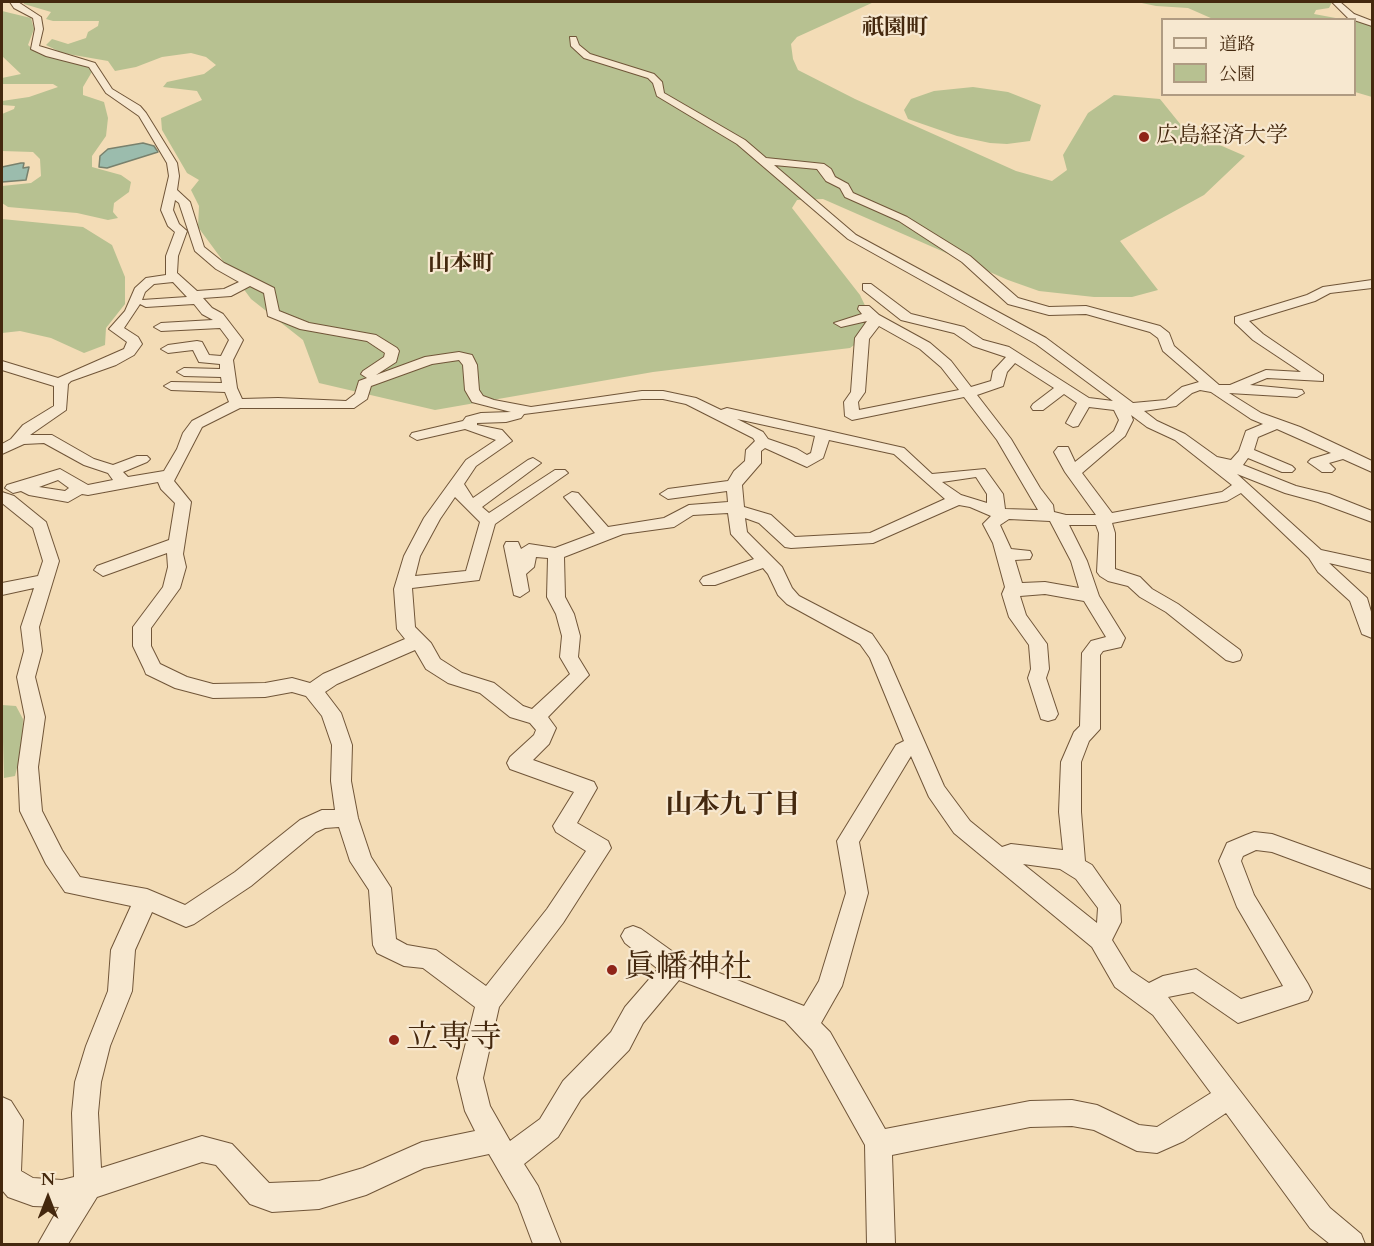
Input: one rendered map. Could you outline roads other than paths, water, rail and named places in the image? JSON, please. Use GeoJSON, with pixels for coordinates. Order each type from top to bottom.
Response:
{"type":"FeatureCollection","features":[{"type":"Feature","properties":{"kind":"street"},"geometry":{"type":"LineString","coordinates":[[14,2],[37,17],[39,29],[34,47],[49,54],[92,65],[109,91],[143,115],[172,164],[174,176],[167,210],[174,226],[181,231],[172,256],[170,270],[174,278],[183,283],[195,298],[224,324],[236,340],[230,381],[190,433],[177,464],[168,475],[167,486],[183,502],[175,554],[177,567],[171,588],[142,627],[142,646],[153,669],[182,683],[213,691],[265,690],[292,685],[313,691],[331,713],[342,745],[342,781],[347,818],[361,861],[380,888],[386,945],[404,955],[428,958],[488,1002]]}},
{"type":"Feature","properties":{"kind":"street"},"geometry":{"type":"LineString","coordinates":[[1336,2],[1351,16],[1372,24]]}},
{"type":"Feature","properties":{"kind":"street"},"geometry":{"type":"LineString","coordinates":[[573,39],[575,46],[588,56],[651,76],[657,82],[660,94],[741,142],[852,237],[910,271],[1041,341],[1125,407],[1230,470],[1372,515]]}},
{"type":"Feature","properties":{"kind":"street"},"geometry":{"type":"LineString","coordinates":[[765,161],[820,166],[827,171],[830,179],[844,186],[849,195],[903,219],[966,259],[973,268],[1013,301],[1049,311],[1086,310],[1155,329],[1164,336],[1168,348],[1218,389],[1218,393],[1275,424],[1372,467]]}},
{"type":"Feature","properties":{"kind":"street"},"geometry":{"type":"LineString","coordinates":[[171,190],[184,202],[199,248],[220,266],[270,291],[273,314],[287,316],[305,326],[371,338],[392,351],[391,359],[364,376],[362,396],[349,405],[278,402],[230,381],[184,372]]}},
{"type":"Feature","properties":{"kind":"street"},"geometry":{"type":"LineString","coordinates":[[2,365],[45,381],[61,383],[80,372],[111,362],[129,352],[135,344],[133,340],[116,329],[131,312],[139,291],[146,283],[174,278]]}},
{"type":"Feature","properties":{"kind":"street"},"geometry":{"type":"LineString","coordinates":[[146,303],[227,293],[246,284],[247,278]]}},
{"type":"Feature","properties":{"kind":"street"},"geometry":{"type":"LineString","coordinates":[[1218,389],[1245,384],[1266,374],[1318,378],[1258,337],[1240,321],[1311,298],[1328,290],[1372,284]]}},
{"type":"Feature","properties":{"kind":"street"},"geometry":{"type":"LineString","coordinates":[[867,287],[906,317],[959,330],[978,343],[1004,350],[1085,402],[1125,407],[1166,404],[1192,387],[1264,388],[1297,393]]}},
{"type":"Feature","properties":{"kind":"street"},"geometry":{"type":"LineString","coordinates":[[1006,322],[1014,313],[1009,306],[1013,301]]}},
{"type":"Feature","properties":{"kind":"street"},"geometry":{"type":"LineString","coordinates":[[869,314],[874,324],[862,338],[858,392],[851,402],[852,416],[921,400],[970,393],[998,383],[1002,367],[1014,356]]}},
{"type":"Feature","properties":{"kind":"street"},"geometry":{"type":"LineString","coordinates":[[841,323],[869,314],[925,346],[946,364],[1004,439],[1033,490],[1045,505],[1076,555],[1088,590],[1116,638],[1115,642],[1096,646],[1091,653],[1090,729],[1081,737],[1071,762],[1070,812],[1075,867]]}},
{"type":"Feature","properties":{"kind":"street"},"geometry":{"type":"LineString","coordinates":[[161,327],[224,324]]}},
{"type":"Feature","properties":{"kind":"street"},"geometry":{"type":"LineString","coordinates":[[1155,329],[1162,326],[1172,328]]}},
{"type":"Feature","properties":{"kind":"street"},"geometry":{"type":"LineString","coordinates":[[168,349],[197,345],[204,359],[230,381]]}},
{"type":"Feature","properties":{"kind":"street"},"geometry":{"type":"LineString","coordinates":[[364,384],[430,360],[459,356],[467,358],[470,365],[472,390],[477,399],[521,409],[551,410],[642,395],[663,395],[691,401],[758,435],[763,442],[792,452],[807,462],[818,455],[823,435]]}},
{"type":"Feature","properties":{"kind":"street"},"geometry":{"type":"LineString","coordinates":[[171,386],[230,381]]}},
{"type":"Feature","properties":{"kind":"street"},"geometry":{"type":"LineString","coordinates":[[21,440],[18,438],[28,428],[43,421],[61,407],[61,383]]}},
{"type":"Feature","properties":{"kind":"street"},"geometry":{"type":"LineString","coordinates":[[1038,407],[1063,388]]}},
{"type":"Feature","properties":{"kind":"street"},"geometry":{"type":"LineString","coordinates":[[1073,423],[1076,414],[1084,407],[1085,402]]}},
{"type":"Feature","properties":{"kind":"street"},"geometry":{"type":"LineString","coordinates":[[1073,472],[1078,465],[1087,461],[1091,454],[1120,433],[1125,420],[1125,407]]}},
{"type":"Feature","properties":{"kind":"street"},"geometry":{"type":"LineString","coordinates":[[705,408],[899,451],[929,479],[957,500],[974,502],[1000,513],[1106,520],[1227,496],[1241,486]]}},
{"type":"Feature","properties":{"kind":"street"},"geometry":{"type":"LineString","coordinates":[[417,436],[469,424],[471,420],[481,417],[506,418],[516,415],[521,409]]}},
{"type":"Feature","properties":{"kind":"street"},"geometry":{"type":"LineString","coordinates":[[469,424],[479,431],[497,433],[503,436],[504,441],[471,463],[432,518],[412,556],[404,589],[406,629],[417,640],[433,664],[455,678],[487,688],[517,712],[536,717],[546,728],[542,739],[517,763],[587,788],[564,826],[600,848],[555,916],[488,1002],[470,1078],[478,1112],[528,1196],[547,1245]]}},
{"type":"Feature","properties":{"kind":"street"},"geometry":{"type":"LineString","coordinates":[[1230,470],[1246,452],[1251,434],[1275,424]]}},
{"type":"Feature","properties":{"kind":"street"},"geometry":{"type":"LineString","coordinates":[[2,450],[21,440],[47,438],[89,462],[113,470],[124,483]]}},
{"type":"Feature","properties":{"kind":"street"},"geometry":{"type":"LineString","coordinates":[[763,442],[753,450],[753,463],[740,474],[734,485],[740,534],[776,571],[784,591],[793,600],[866,639],[878,656],[936,791],[956,818],[1001,859],[1100,940],[1123,979],[1162,1007],[1320,1218],[1351,1245]]}},
{"type":"Feature","properties":{"kind":"street"},"geometry":{"type":"LineString","coordinates":[[1013,590],[1045,588],[1088,590],[1106,571],[1106,520],[1073,472],[1062,453],[1063,450]]}},
{"type":"Feature","properties":{"kind":"street"},"geometry":{"type":"LineString","coordinates":[[1246,452],[1287,469]]}},
{"type":"Feature","properties":{"kind":"street"},"geometry":{"type":"LineString","coordinates":[[1327,469],[1316,462],[1344,454]]}},
{"type":"Feature","properties":{"kind":"street"},"geometry":{"type":"LineString","coordinates":[[113,470],[142,459]]}},
{"type":"Feature","properties":{"kind":"street"},"geometry":{"type":"LineString","coordinates":[[472,506],[533,463]]}},
{"type":"Feature","properties":{"kind":"street"},"geometry":{"type":"LineString","coordinates":[[1230,470],[1241,486],[1260,501],[1315,554],[1324,568],[1358,598],[1368,629],[1372,632]]}},
{"type":"Feature","properties":{"kind":"street"},"geometry":{"type":"LineString","coordinates":[[929,479],[980,472],[995,494],[1000,513]]}},
{"type":"Feature","properties":{"kind":"street"},"geometry":{"type":"LineString","coordinates":[[406,583],[473,576],[488,521],[560,473]]}},
{"type":"Feature","properties":{"kind":"street"},"geometry":{"type":"LineString","coordinates":[[15,497],[68,498],[79,488],[96,489],[168,475]]}},
{"type":"Feature","properties":{"kind":"street"},"geometry":{"type":"LineString","coordinates":[[456,483],[464,499],[488,521]]}},
{"type":"Feature","properties":{"kind":"street"},"geometry":{"type":"LineString","coordinates":[[668,494],[734,485]]}},
{"type":"Feature","properties":{"kind":"street"},"geometry":{"type":"LineString","coordinates":[[1260,501],[1291,490]]}},
{"type":"Feature","properties":{"kind":"street"},"geometry":{"type":"LineString","coordinates":[[15,497],[40,526],[51,561],[30,627],[33,651],[26,678],[35,717],[28,767],[31,812],[54,857],[73,885],[147,899],[186,917],[243,879],[308,826],[322,819],[347,818]]}},
{"type":"Feature","properties":{"kind":"street"},"geometry":{"type":"LineString","coordinates":[[572,497],[606,535]]}},
{"type":"Feature","properties":{"kind":"street"},"geometry":{"type":"LineString","coordinates":[[520,591],[529,550],[556,555],[632,527],[668,522],[689,510],[736,509],[750,513],[765,519],[791,543],[873,538],[957,500]]}},
{"type":"Feature","properties":{"kind":"street"},"geometry":{"type":"LineString","coordinates":[[1000,513],[991,524],[1004,554],[1013,590],[1011,594],[1018,616],[1039,647],[1040,669],[1037,678],[1048,714]]}},
{"type":"Feature","properties":{"kind":"street"},"geometry":{"type":"LineString","coordinates":[[103,570],[178,543]]}},
{"type":"Feature","properties":{"kind":"street"},"geometry":{"type":"LineString","coordinates":[[512,546],[511,552],[526,568]]}},
{"type":"Feature","properties":{"kind":"street"},"geometry":{"type":"LineString","coordinates":[[1004,554],[1024,555]]}},
{"type":"Feature","properties":{"kind":"street"},"geometry":{"type":"LineString","coordinates":[[1315,554],[1372,567]]}},
{"type":"Feature","properties":{"kind":"street"},"geometry":{"type":"LineString","coordinates":[[536,717],[580,675],[569,657],[571,636],[565,614],[556,597],[556,555]]}},
{"type":"Feature","properties":{"kind":"street"},"geometry":{"type":"LineString","coordinates":[[1076,555],[1114,577],[1134,581],[1146,593],[1172,608],[1233,655]]}},
{"type":"Feature","properties":{"kind":"street"},"geometry":{"type":"LineString","coordinates":[[709,580],[766,561]]}},
{"type":"Feature","properties":{"kind":"street"},"geometry":{"type":"LineString","coordinates":[[2,589],[45,580]]}},
{"type":"Feature","properties":{"kind":"street"},"geometry":{"type":"LineString","coordinates":[[313,691],[330,679],[417,640]]}},
{"type":"Feature","properties":{"kind":"street"},"geometry":{"type":"LineString","coordinates":[[806,1025],[830,986],[857,893],[848,841],[903,751],[915,744]]}},
{"type":"Feature","properties":{"kind":"street"},"geometry":{"type":"LineString","coordinates":[[1149,997],[1163,987],[1196,980],[1238,1011],[1300,992],[1245,900],[1230,861],[1235,850],[1254,841],[1272,843],[1372,879]]}},
{"type":"Feature","properties":{"kind":"street"},"geometry":{"type":"LineString","coordinates":[[1001,859],[1011,853],[1064,860],[1084,872],[1109,905],[1110,922],[1100,940]]}},
{"type":"Feature","properties":{"kind":"street"},"geometry":{"type":"LineString","coordinates":[[52,1245],[88,1186],[85,1113],[88,1082],[98,1046],[120,991],[123,950],[133,923],[147,899]]}},
{"type":"Feature","properties":{"kind":"street"},"geometry":{"type":"LineString","coordinates":[[633,936],[675,967],[794,1013],[821,1041],[868,1122],[878,1144],[881,1245]]}},
{"type":"Feature","properties":{"kind":"street"},"geometry":{"type":"LineString","coordinates":[[2,1110],[10,1120],[11,1134],[6,1162],[8,1178],[33,1192],[62,1194],[202,1149],[222,1153],[260,1194],[272,1198],[319,1195],[366,1181],[422,1155],[501,1150],[549,1128],[572,1090],[620,1041],[634,1015],[675,967]]}},
{"type":"Feature","properties":{"kind":"street"},"geometry":{"type":"LineString","coordinates":[[878,1144],[1030,1114],[1072,1113],[1097,1118],[1137,1138],[1157,1140],[1175,1132],[1229,1096]]}},
{"type":"Feature","properties":{"kind":"place","name":"広島経済大学"},"geometry":{"type":"Point","coordinates":[1144,137]}},
{"type":"Feature","properties":{"kind":"place","name":"眞幡神社"},"geometry":{"type":"Point","coordinates":[612,970]}},
{"type":"Feature","properties":{"kind":"place","name":"立専寺"},"geometry":{"type":"Point","coordinates":[394,1040]}},
{"type":"Feature","properties":{"kind":"district","name":"祇園町"},"geometry":{"type":"Point","coordinates":[895,29]}},
{"type":"Feature","properties":{"kind":"district","name":"山本町"},"geometry":{"type":"Point","coordinates":[461,265]}},
{"type":"Feature","properties":{"kind":"district","name":"山本九丁目"},"geometry":{"type":"Point","coordinates":[733,807]}}]}
